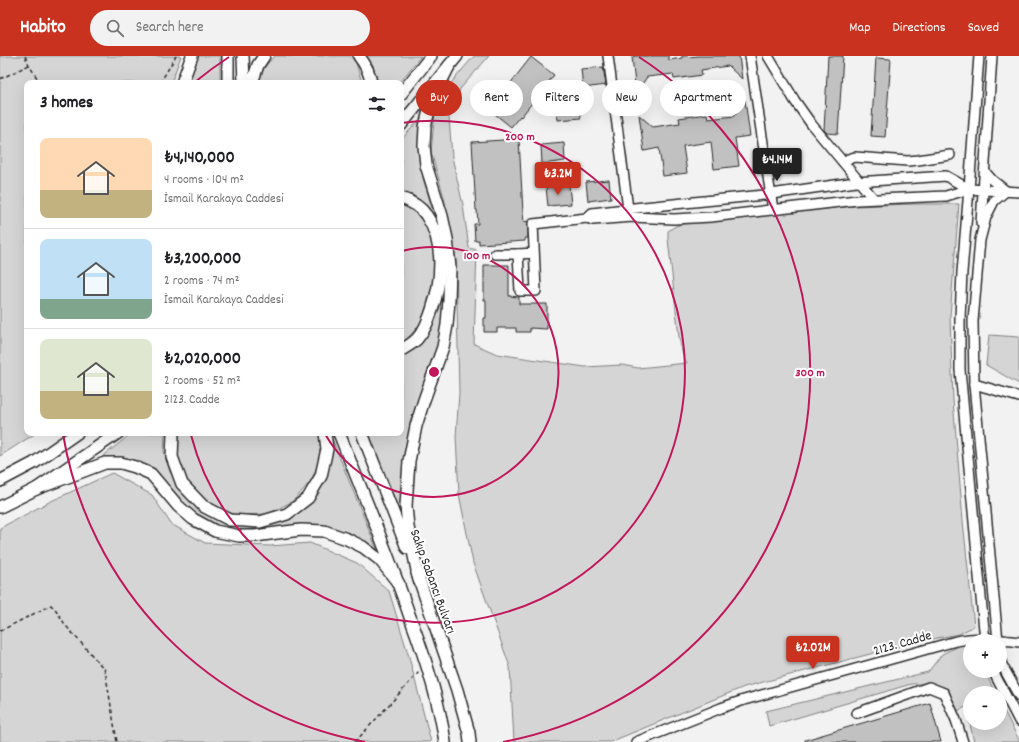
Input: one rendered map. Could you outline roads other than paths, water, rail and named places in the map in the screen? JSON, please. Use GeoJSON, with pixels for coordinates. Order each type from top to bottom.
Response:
{"type":"FeatureCollection","features":[{"type":"Feature","properties":{"kind":"main road"},"geometry":{"type":"LineString","coordinates":[[183,80],[192,56]]}},
{"type":"Feature","properties":{"kind":"main road"},"geometry":{"type":"LineString","coordinates":[[228,56],[228,80]]}},
{"type":"Feature","properties":{"kind":"main road"},"geometry":{"type":"LineString","coordinates":[[243,56],[244,80]]}},
{"type":"Feature","properties":{"kind":"main road"},"geometry":{"type":"LineString","coordinates":[[253,80],[258,66],[264,56]]}},
{"type":"Feature","properties":{"kind":"main road"},"geometry":{"type":"LineString","coordinates":[[359,56],[367,69],[370,80]]}},
{"type":"Feature","properties":{"kind":"main road"},"geometry":{"type":"LineString","coordinates":[[404,90],[431,56]]}},
{"type":"Feature","properties":{"kind":"main road"},"geometry":{"type":"LineString","coordinates":[[404,121],[457,56]]}},
{"type":"Feature","properties":{"kind":"main road"},"geometry":{"type":"LineString","coordinates":[[419,580],[408,527],[406,506],[409,461],[416,426],[443,347],[449,307],[450,268],[447,239],[442,216],[426,165],[424,146],[425,127],[431,102],[449,66]]}},
{"type":"Feature","properties":{"kind":"main road"},"geometry":{"type":"LineString","coordinates":[[404,199],[411,202],[425,214],[436,232],[440,265],[436,296],[425,327],[420,336],[413,343],[404,348]]}},
{"type":"Feature","properties":{"kind":"main road"},"geometry":{"type":"LineString","coordinates":[[34,463],[61,436]]}},
{"type":"Feature","properties":{"kind":"main road"},"geometry":{"type":"LineString","coordinates":[[0,481],[34,463],[73,436]]}},
{"type":"Feature","properties":{"kind":"main road"},"geometry":{"type":"LineString","coordinates":[[36,489],[114,436]]}},
{"type":"Feature","properties":{"kind":"main road"},"geometry":{"type":"LineString","coordinates":[[172,436],[172,457],[182,484],[202,506],[230,520],[260,522],[287,514],[308,498],[322,476],[327,449],[325,436]]}},
{"type":"Feature","properties":{"kind":"main road"},"geometry":{"type":"LineString","coordinates":[[340,436],[399,584],[427,663],[443,726],[445,742]]}},
{"type":"Feature","properties":{"kind":"main road","name":"Sakıp Sabancı Bulvarı"},"geometry":{"type":"LineString","coordinates":[[363,436],[419,580],[457,690],[469,733],[470,742]]}},
{"type":"Feature","properties":{"kind":"main road"},"geometry":{"type":"LineString","coordinates":[[0,507],[36,489],[105,463],[121,464],[135,467],[151,474],[178,506],[193,518],[215,531],[239,536],[255,536],[301,530],[324,531],[347,539],[363,547],[380,560],[399,584]]}},
{"type":"Feature","properties":{"kind":"street"},"geometry":{"type":"LineString","coordinates":[[608,56],[628,209]]}},
{"type":"Feature","properties":{"kind":"street"},"geometry":{"type":"LineString","coordinates":[[750,56],[773,210]]}},
{"type":"Feature","properties":{"kind":"street"},"geometry":{"type":"LineString","coordinates":[[768,56],[795,101],[812,125],[873,198]]}},
{"type":"Feature","properties":{"kind":"street"},"geometry":{"type":"LineString","coordinates":[[979,56],[962,280],[960,370],[985,634]]}},
{"type":"Feature","properties":{"kind":"street"},"geometry":{"type":"LineString","coordinates":[[992,56],[984,190],[973,320],[974,384],[996,634]]}},
{"type":"Feature","properties":{"kind":"street"},"geometry":{"type":"LineString","coordinates":[[843,162],[855,157],[918,160],[950,155]]}},
{"type":"Feature","properties":{"kind":"street"},"geometry":{"type":"LineString","coordinates":[[985,172],[992,180],[1006,191]]}},
{"type":"Feature","properties":{"kind":"street"},"geometry":{"type":"LineString","coordinates":[[587,218],[592,213],[770,194],[859,182],[946,176],[970,189]]}},
{"type":"Feature","properties":{"kind":"street"},"geometry":{"type":"LineString","coordinates":[[518,254],[520,291],[536,291],[533,224],[587,218],[593,220],[633,217],[674,219],[711,217],[873,198],[946,196],[970,189],[1019,192]]}},
{"type":"Feature","properties":{"kind":"street"},"geometry":{"type":"LineString","coordinates":[[980,240],[986,217],[994,201],[1006,191]]}},
{"type":"Feature","properties":{"kind":"street"},"geometry":{"type":"LineString","coordinates":[[495,254],[534,253]]}},
{"type":"Feature","properties":{"kind":"street"},"geometry":{"type":"LineString","coordinates":[[974,384],[1019,397]]}},
{"type":"Feature","properties":{"kind":"street","name":"2123. Cadde"},"geometry":{"type":"LineString","coordinates":[[636,742],[744,700],[963,640]]}},
{"type":"Feature","properties":{"kind":"street","name":"2123. Cadde"},"geometry":{"type":"LineString","coordinates":[[1007,641],[1019,642]]}},
{"type":"Feature","properties":{"kind":"street"},"geometry":{"type":"LineString","coordinates":[[1007,674],[1019,696]]}},
{"type":"Feature","properties":{"kind":"street"},"geometry":{"type":"LineString","coordinates":[[997,678],[1019,721]]}},
{"type":"Feature","properties":{"kind":"street"},"geometry":{"type":"LineString","coordinates":[[857,713],[929,687],[944,693],[956,720],[963,742]]}}]}
